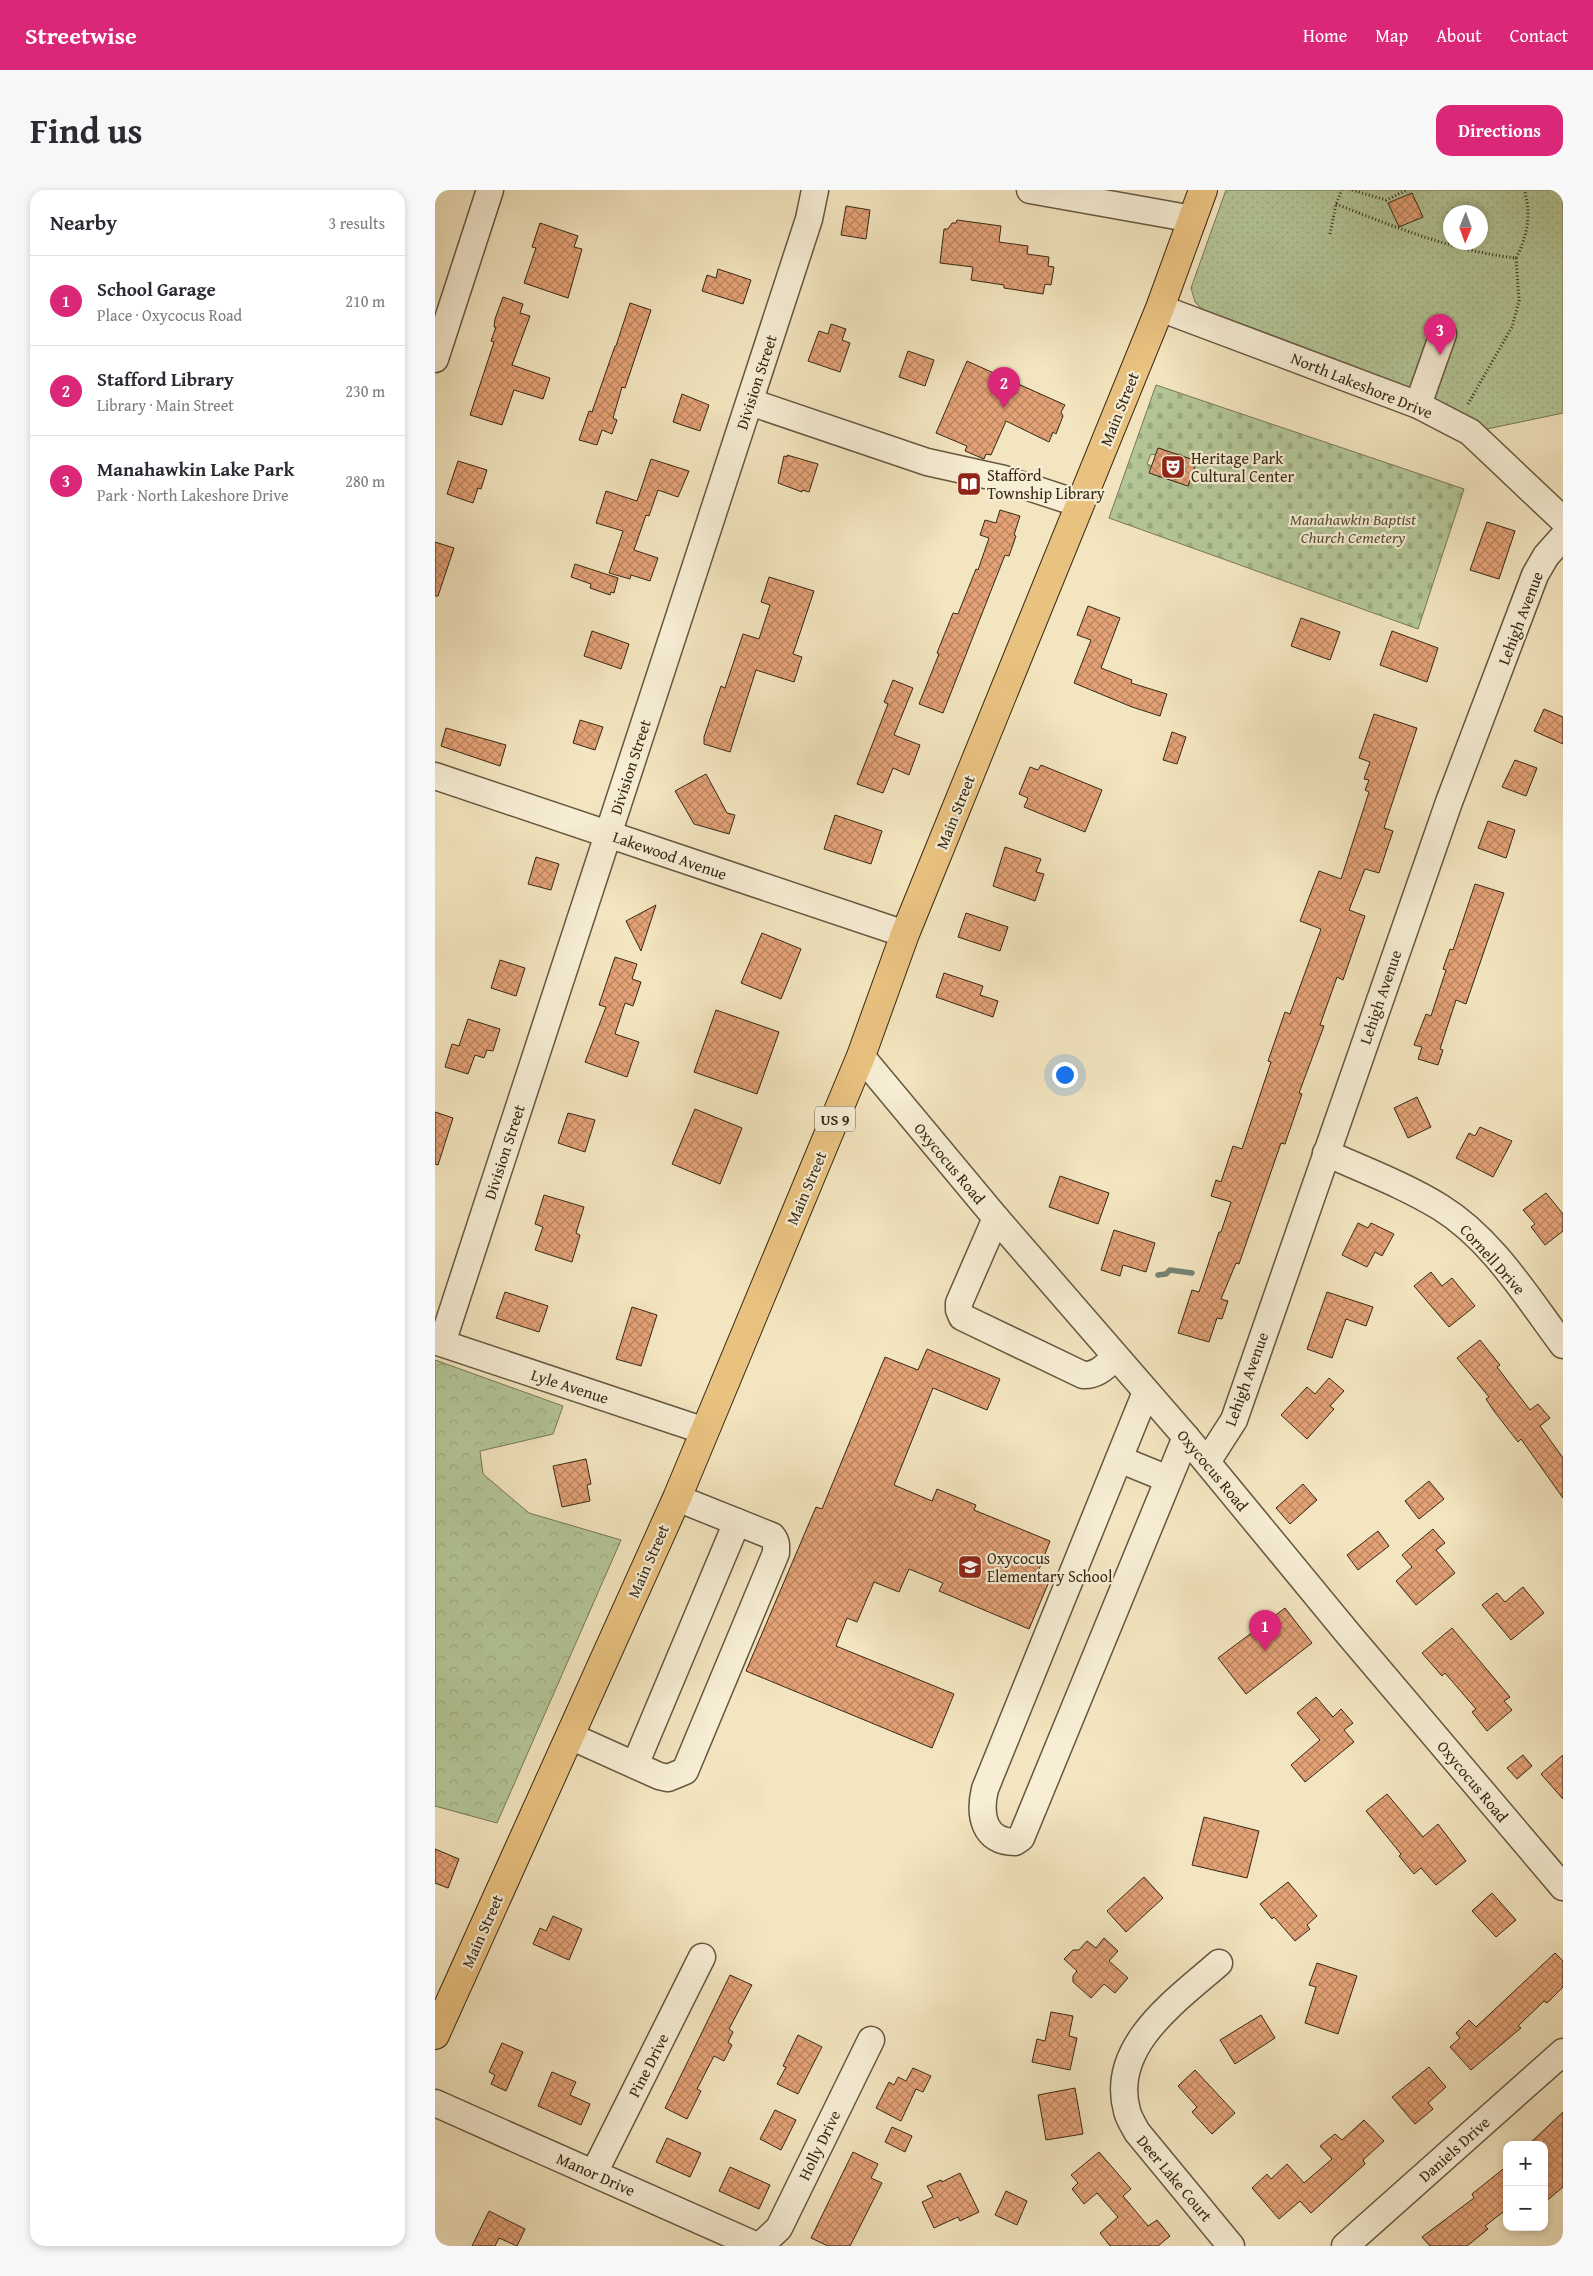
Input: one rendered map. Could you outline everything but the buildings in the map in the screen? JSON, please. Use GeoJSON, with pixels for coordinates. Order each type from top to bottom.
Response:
{"type":"FeatureCollection","features":[{"type":"Feature","properties":{"kind":"highway","name":"Main Street"},"geometry":{"type":"LineString","coordinates":[[438,2018],[570,1736],[677,1498],[861,1056],[905,934],[1160,308],[1203,190]]}},
{"type":"Feature","properties":{"kind":"street"},"geometry":{"type":"LineString","coordinates":[[435,359],[490,190]]}},
{"type":"Feature","properties":{"kind":"street","name":"Division Street"},"geometry":{"type":"LineString","coordinates":[[438,1342],[750,402],[809,219],[815,190]]}},
{"type":"Feature","properties":{"kind":"street"},"geometry":{"type":"LineString","coordinates":[[1030,190],[1193,219]]}},
{"type":"Feature","properties":{"kind":"street","name":"North Lakeshore Drive"},"geometry":{"type":"LineString","coordinates":[[1160,308],[1418,404],[1470,432],[1563,520]]}},
{"type":"Feature","properties":{"kind":"street"},"geometry":{"type":"LineString","coordinates":[[1418,404],[1443,334]]}},
{"type":"Feature","properties":{"kind":"street"},"geometry":{"type":"LineString","coordinates":[[750,402],[927,462],[1003,479],[1080,504]]}},
{"type":"Feature","properties":{"kind":"street","name":"Lehigh Avenue"},"geometry":{"type":"LineString","coordinates":[[1207,1462],[1234,1420],[1449,802],[1535,575],[1546,556],[1563,538]]}},
{"type":"Feature","properties":{"kind":"street","name":"Lakewood Avenue"},"geometry":{"type":"LineString","coordinates":[[435,776],[905,934]]}},
{"type":"Feature","properties":{"kind":"street","name":"Oxycocus Road"},"geometry":{"type":"LineString","coordinates":[[861,1056],[996,1218],[1186,1437],[1350,1636],[1563,1887]]}},
{"type":"Feature","properties":{"kind":"street","name":"Cornell Drive"},"geometry":{"type":"LineString","coordinates":[[1326,1153],[1405,1188],[1441,1208],[1466,1226],[1511,1274],[1563,1345]]}},
{"type":"Feature","properties":{"kind":"street"},"geometry":{"type":"LineString","coordinates":[[996,1218],[959,1303],[962,1317],[1083,1376],[1091,1376],[1098,1372],[1116,1356]]}},
{"type":"Feature","properties":{"kind":"street","name":"Lyle Avenue"},"geometry":{"type":"LineString","coordinates":[[438,1342],[705,1431]]}},
{"type":"Feature","properties":{"kind":"street"},"geometry":{"type":"LineString","coordinates":[[1146,1392],[985,1789],[982,1815],[989,1832],[998,1840],[1015,1842],[1021,1838],[1186,1437]]}},
{"type":"Feature","properties":{"kind":"street"},"geometry":{"type":"LineString","coordinates":[[1119,1459],[1168,1479]]}},
{"type":"Feature","properties":{"kind":"street"},"geometry":{"type":"LineString","coordinates":[[570,1736],[669,1778],[685,1771],[776,1553],[776,1541],[772,1536],[677,1498]]}},
{"type":"Feature","properties":{"kind":"street"},"geometry":{"type":"LineString","coordinates":[[635,1765],[737,1522]]}},
{"type":"Feature","properties":{"kind":"street","name":"Pine Drive"},"geometry":{"type":"LineString","coordinates":[[594,2173],[702,1957]]}},
{"type":"Feature","properties":{"kind":"street","name":"Deer Lake Court"},"geometry":{"type":"LineString","coordinates":[[1219,1963],[1153,2022],[1138,2042],[1128,2066],[1125,2089],[1127,2111],[1137,2132],[1231,2246]]}},
{"type":"Feature","properties":{"kind":"street","name":"Holly Drive"},"geometry":{"type":"LineString","coordinates":[[759,2246],[779,2228],[871,2040]]}},
{"type":"Feature","properties":{"kind":"street","name":"Daniels Drive"},"geometry":{"type":"LineString","coordinates":[[1345,2246],[1563,2052]]}},
{"type":"Feature","properties":{"kind":"street","name":"Manor Drive"},"geometry":{"type":"LineString","coordinates":[[435,2103],[759,2246]]}},
{"type":"Feature","properties":{"kind":"path"},"geometry":{"type":"LineString","coordinates":[[1330,234],[1336,204],[1342,190]]}},
{"type":"Feature","properties":{"kind":"path"},"geometry":{"type":"LineString","coordinates":[[1352,190],[1386,200],[1407,190]]}},
{"type":"Feature","properties":{"kind":"path"},"geometry":{"type":"LineString","coordinates":[[1468,404],[1513,327],[1519,302],[1516,258],[1522,247],[1529,219],[1524,190]]}},
{"type":"Feature","properties":{"kind":"path"},"geometry":{"type":"LineString","coordinates":[[1336,204],[1398,228],[1459,248],[1487,255],[1516,258]]}},
{"type":"Feature","properties":{"kind":"green space"},"geometry":{"type":"Polygon","coordinates":[[[1226,190],[1563,190],[1563,413],[1487,429],[1432,402],[1202,309],[1195,302],[1191,288],[1226,190]]]}},
{"type":"Feature","properties":{"kind":"green space","name":"Manahawkin Baptist Church Cemetery"},"geometry":{"type":"Polygon","coordinates":[[[1156,385],[1464,489],[1418,629],[1109,518],[1156,385]],[[1159,448],[1156,455],[1151,454],[1147,464],[1152,466],[1150,473],[1188,486],[1190,479],[1204,484],[1207,473],[1194,469],[1196,461],[1159,448]]]}},
{"type":"Feature","properties":{"kind":"green space"},"geometry":{"type":"Polygon","coordinates":[[[435,1360],[563,1406],[553,1434],[480,1451],[483,1474],[529,1513],[621,1540],[497,1823],[435,1806],[435,1360]]]}},
{"type":"Feature","properties":{"kind":"waterway"},"geometry":{"type":"LineString","coordinates":[[1158,1275],[1166,1274],[1170,1270],[1192,1273]]}},
{"type":"Feature","properties":{"kind":"place","name":"Manahawkin Lake Park"},"geometry":{"type":"Point","coordinates":[1440,355]}},
{"type":"Feature","properties":{"kind":"place","name":"Stafford Library"},"geometry":{"type":"Point","coordinates":[1004,408]}},
{"type":"Feature","properties":{"kind":"place","name":"Heritage Park Cultural Center"},"geometry":{"type":"Point","coordinates":[1173,467]}},
{"type":"Feature","properties":{"kind":"place","name":"Stafford Township Library"},"geometry":{"type":"Point","coordinates":[969,484]}},
{"type":"Feature","properties":{"kind":"place","name":"Oxycocus Elementary School"},"geometry":{"type":"Point","coordinates":[970,1567]}},
{"type":"Feature","properties":{"kind":"place","name":"School Garage"},"geometry":{"type":"Point","coordinates":[1265,1651]}}]}
